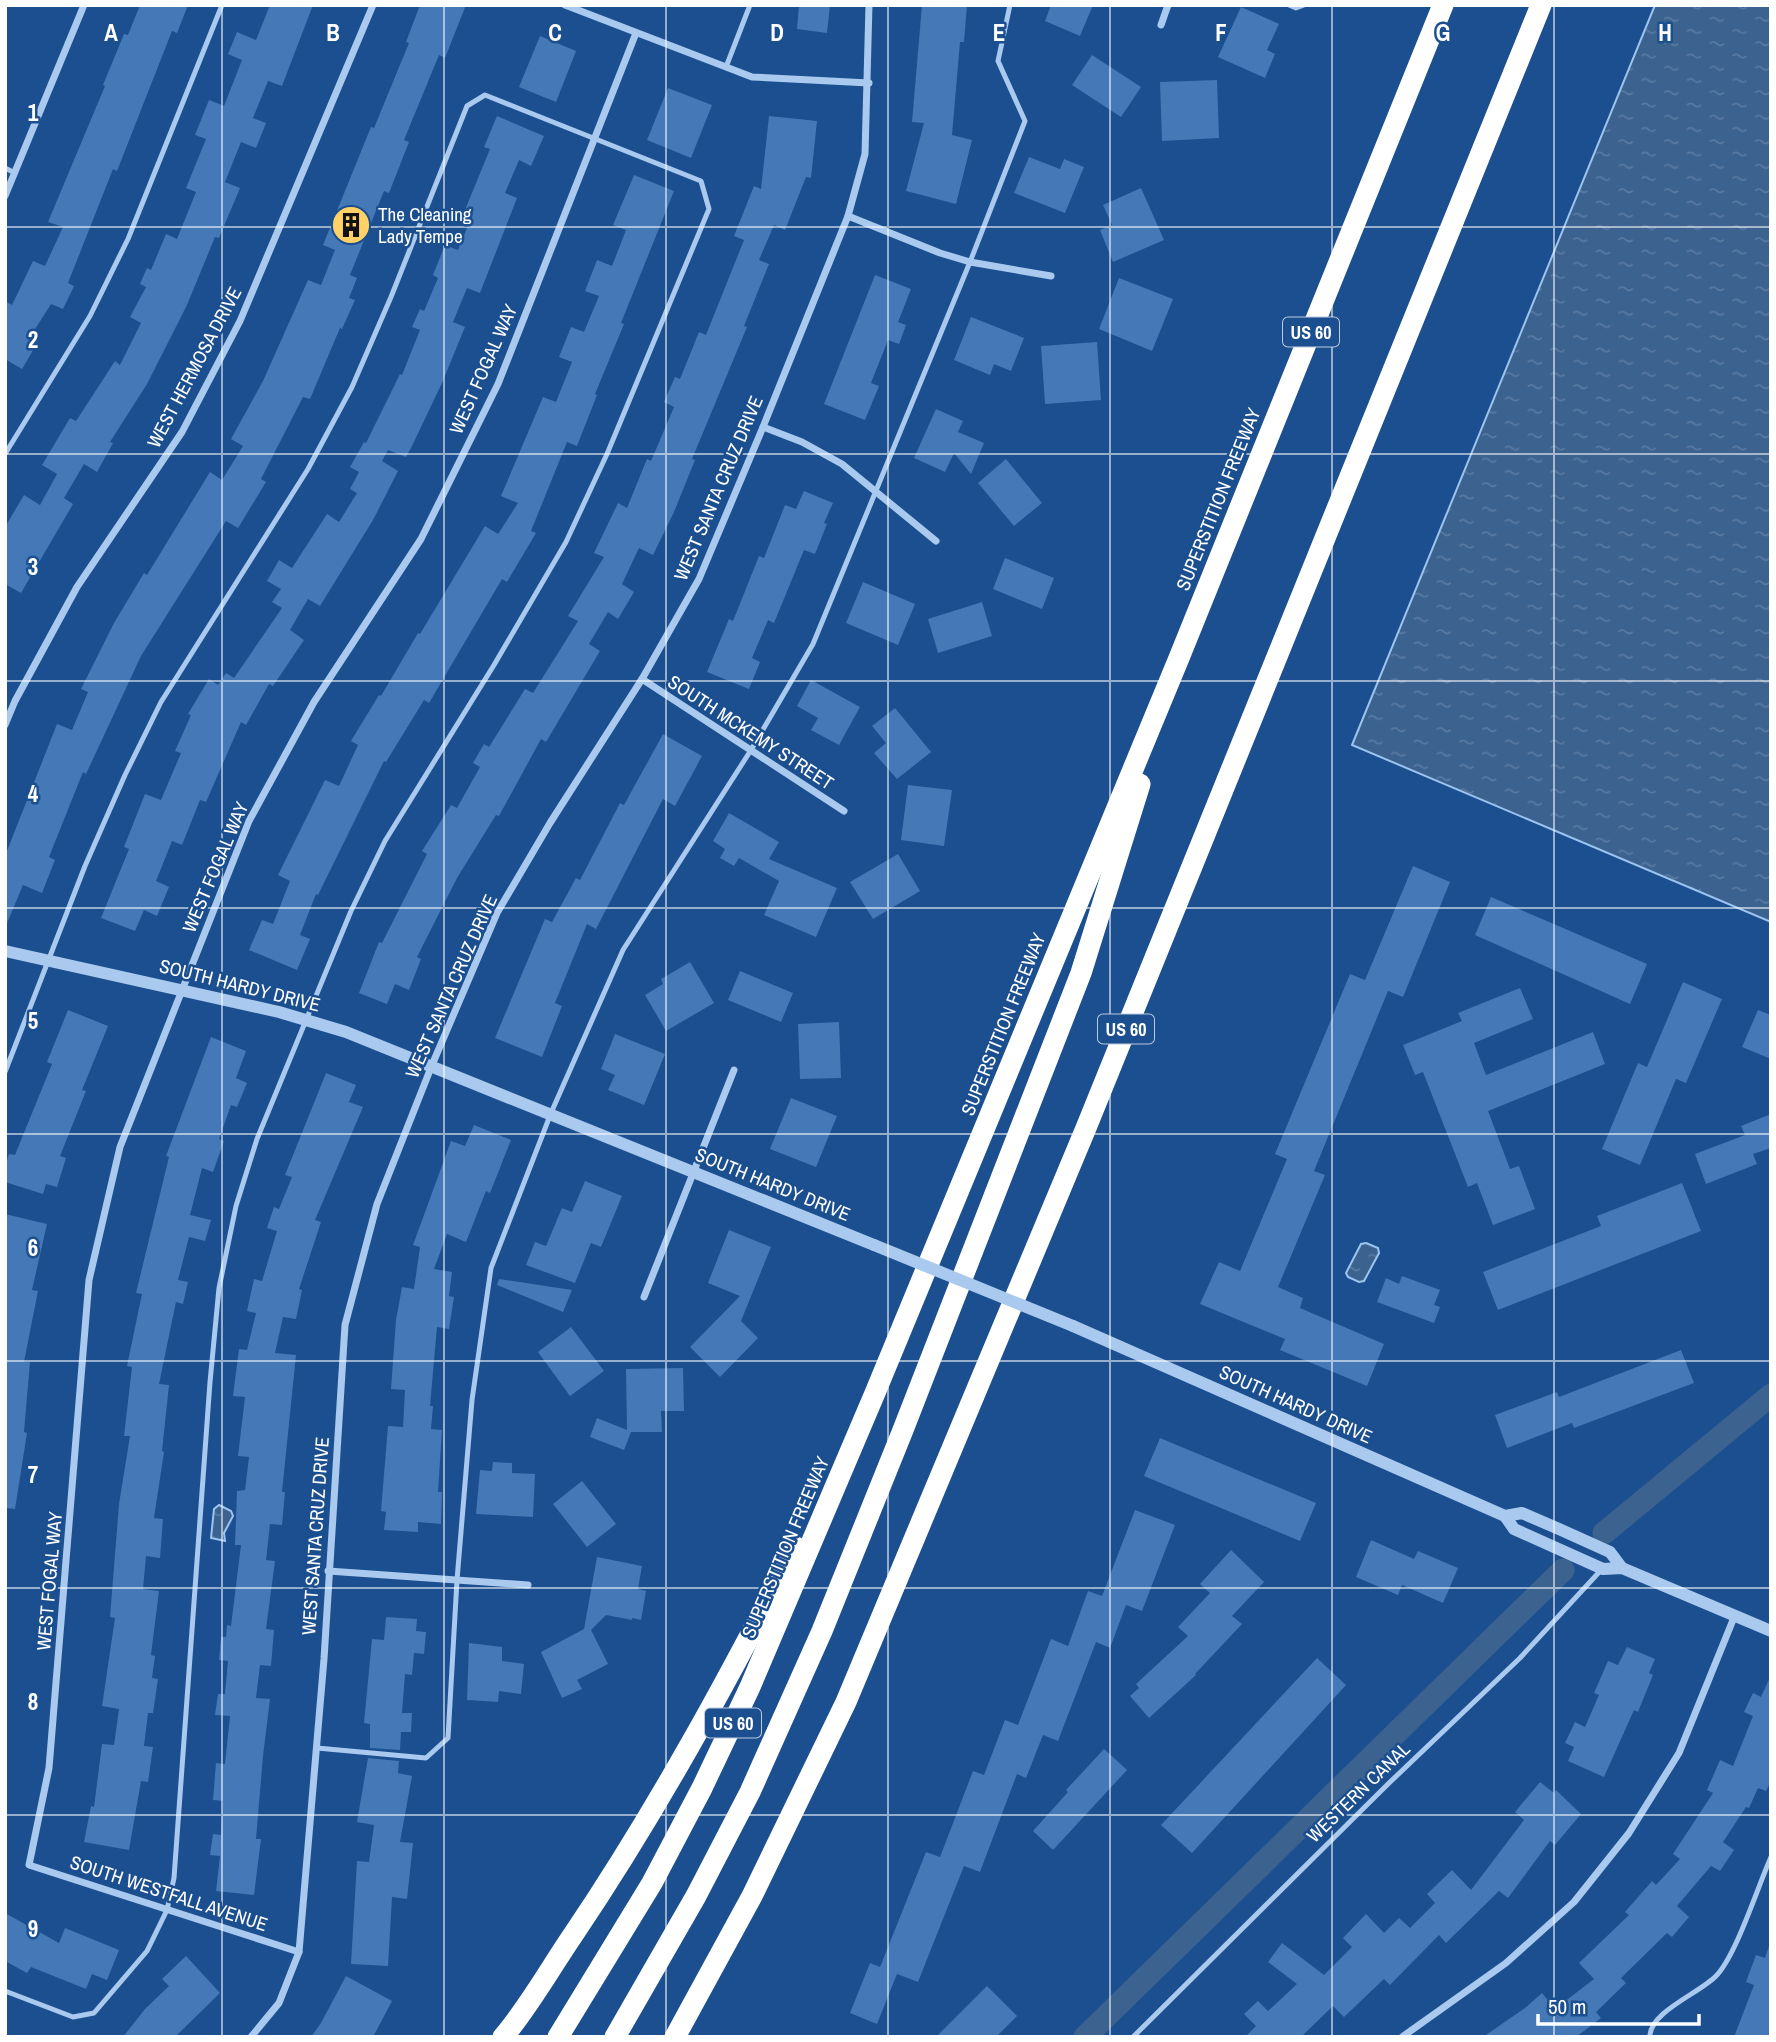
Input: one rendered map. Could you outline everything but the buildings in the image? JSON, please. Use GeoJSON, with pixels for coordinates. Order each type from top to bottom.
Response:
{"type":"FeatureCollection","features":[{"type":"Feature","properties":{"kind":"highway","name":"SUPERSTITION FREEWAY"},"geometry":{"type":"LineString","coordinates":[[558,2037],[652,1883],[702,1788],[750,1687],[875,1393],[1179,658],[1443,5]]}},
{"type":"Feature","properties":{"kind":"highway","name":"US 60"},"geometry":{"type":"LineString","coordinates":[[676,2037],[752,1896],[851,1689],[1086,1128],[1541,5]]}},
{"type":"Feature","properties":{"kind":"highway"},"geometry":{"type":"LineString","coordinates":[[615,2037],[696,1896],[750,1792],[822,1631],[1081,973],[1179,658]]}},
{"type":"Feature","properties":{"kind":"highway"},"geometry":{"type":"LineString","coordinates":[[503,2037],[597,1899],[667,1784],[757,1624],[875,1393]]}},
{"type":"Feature","properties":{"kind":"street"},"geometry":{"type":"LineString","coordinates":[[5,196],[85,5]]}},
{"type":"Feature","properties":{"kind":"street","name":"WEST HERMOSA DRIVE"},"geometry":{"type":"LineString","coordinates":[[5,725],[15,701],[77,587],[182,432],[240,321],[373,5]]}},
{"type":"Feature","properties":{"kind":"street"},"geometry":{"type":"LineString","coordinates":[[565,5],[752,77],[869,83]]}},
{"type":"Feature","properties":{"kind":"street","name":"WEST SANTA CRUZ DRIVE"},"geometry":{"type":"LineString","coordinates":[[251,2037],[279,2003],[299,1952],[317,1748],[345,1325],[377,1204],[432,1065],[497,913],[550,823],[642,679],[699,579],[763,427],[848,216],[865,153],[869,83],[869,5]]}},
{"type":"Feature","properties":{"kind":"street"},"geometry":{"type":"LineString","coordinates":[[1161,25],[1168,5]]}},
{"type":"Feature","properties":{"kind":"street","name":"WEST FOGAL WAY"},"geometry":{"type":"LineString","coordinates":[[29,1865],[49,1768],[89,1280],[120,1147],[249,821],[314,702],[421,539],[492,396],[636,33]]}},
{"type":"Feature","properties":{"kind":"street"},"geometry":{"type":"LineString","coordinates":[[848,216],[940,253],[970,262],[1051,276]]}},
{"type":"Feature","properties":{"kind":"street"},"geometry":{"type":"LineString","coordinates":[[763,427],[802,442],[842,464],[936,541]]}},
{"type":"Feature","properties":{"kind":"street","name":"SOUTH MCKEMY STREET"},"geometry":{"type":"LineString","coordinates":[[642,679],[844,811]]}},
{"type":"Feature","properties":{"kind":"street","name":"SOUTH HARDY DRIVE"},"geometry":{"type":"LineString","coordinates":[[5,951],[306,1019],[432,1065],[1073,1326],[1505,1516],[1514,1529],[1603,1569],[1622,1568],[1771,1631]]}},
{"type":"Feature","properties":{"kind":"street"},"geometry":{"type":"LineString","coordinates":[[644,1297],[734,1070]]}},
{"type":"Feature","properties":{"kind":"street","name":"SOUTH HARDY DRIVE"},"geometry":{"type":"LineString","coordinates":[[1505,1516],[1522,1513],[1610,1552],[1622,1568]]}},
{"type":"Feature","properties":{"kind":"street"},"geometry":{"type":"LineString","coordinates":[[328,1571],[528,1585]]}},
{"type":"Feature","properties":{"kind":"street"},"geometry":{"type":"LineString","coordinates":[[1402,2037],[1506,1963],[1564,1911],[1629,1833],[1679,1753],[1734,1615]]}},
{"type":"Feature","properties":{"kind":"street","name":"SOUTH WESTFALL AVENUE"},"geometry":{"type":"LineString","coordinates":[[29,1865],[299,1952]]}},
{"type":"Feature","properties":{"kind":"street"},"geometry":{"type":"LineString","coordinates":[[1415,2028],[1422,2037]]}},
{"type":"Feature","properties":{"kind":"lane"},"geometry":{"type":"LineString","coordinates":[[5,454],[90,316],[128,239],[222,5]]}},
{"type":"Feature","properties":{"kind":"lane"},"geometry":{"type":"LineString","coordinates":[[726,67],[750,5]]}},
{"type":"Feature","properties":{"kind":"lane"},"geometry":{"type":"LineString","coordinates":[[317,1748],[426,1758],[448,1738],[457,1580],[472,1400],[491,1268],[551,1113],[623,950],[751,750],[813,644],[970,262],[1025,121],[998,61],[1010,5]]}},
{"type":"Feature","properties":{"kind":"lane"},"geometry":{"type":"LineString","coordinates":[[1289,5],[1296,8],[1304,5]]}},
{"type":"Feature","properties":{"kind":"lane"},"geometry":{"type":"LineString","coordinates":[[5,1072],[47,960],[125,775],[161,702],[308,469],[352,387],[467,106],[485,95],[701,181],[709,209],[607,454],[566,542],[494,666],[385,841],[351,911],[257,1139],[236,1206],[219,1289],[174,1878],[167,1910],[148,1951],[94,2013],[73,2017],[5,1991]]}},
{"type":"Feature","properties":{"kind":"lane"},"geometry":{"type":"LineString","coordinates":[[5,169],[15,173]]}},
{"type":"Feature","properties":{"kind":"lane","name":"WESTERN CANAL"},"geometry":{"type":"LineString","coordinates":[[1133,2037],[1387,1785],[1520,1658],[1603,1569]]}},
{"type":"Feature","properties":{"kind":"lane"},"geometry":{"type":"LineString","coordinates":[[1650,2037],[1649,2030],[1656,2019],[1716,1976],[1729,1956],[1771,1857]]}},
{"type":"Feature","properties":{"kind":"water"},"geometry":{"type":"Polygon","coordinates":[[[1655,5],[1771,5],[1771,922],[1352,745],[1655,5]]]}},
{"type":"Feature","properties":{"kind":"water"},"geometry":{"type":"Polygon","coordinates":[[[1366,1243],[1378,1248],[1379,1253],[1364,1281],[1359,1282],[1348,1277],[1346,1273],[1361,1244],[1366,1243]]]}},
{"type":"Feature","properties":{"kind":"water"},"geometry":{"type":"Polygon","coordinates":[[[219,1505],[231,1511],[233,1516],[224,1533],[225,1541],[211,1538],[214,1509],[219,1505]]]}},
{"type":"Feature","properties":{"kind":"waterway"},"geometry":{"type":"LineString","coordinates":[[1604,1533],[1771,1395]]}},
{"type":"Feature","properties":{"kind":"waterway"},"geometry":{"type":"LineString","coordinates":[[1085,2037],[1563,1570]]}},
{"type":"Feature","properties":{"kind":"place","name":"The Cleaning Lady Tempe"},"geometry":{"type":"Point","coordinates":[351,225]}}]}
